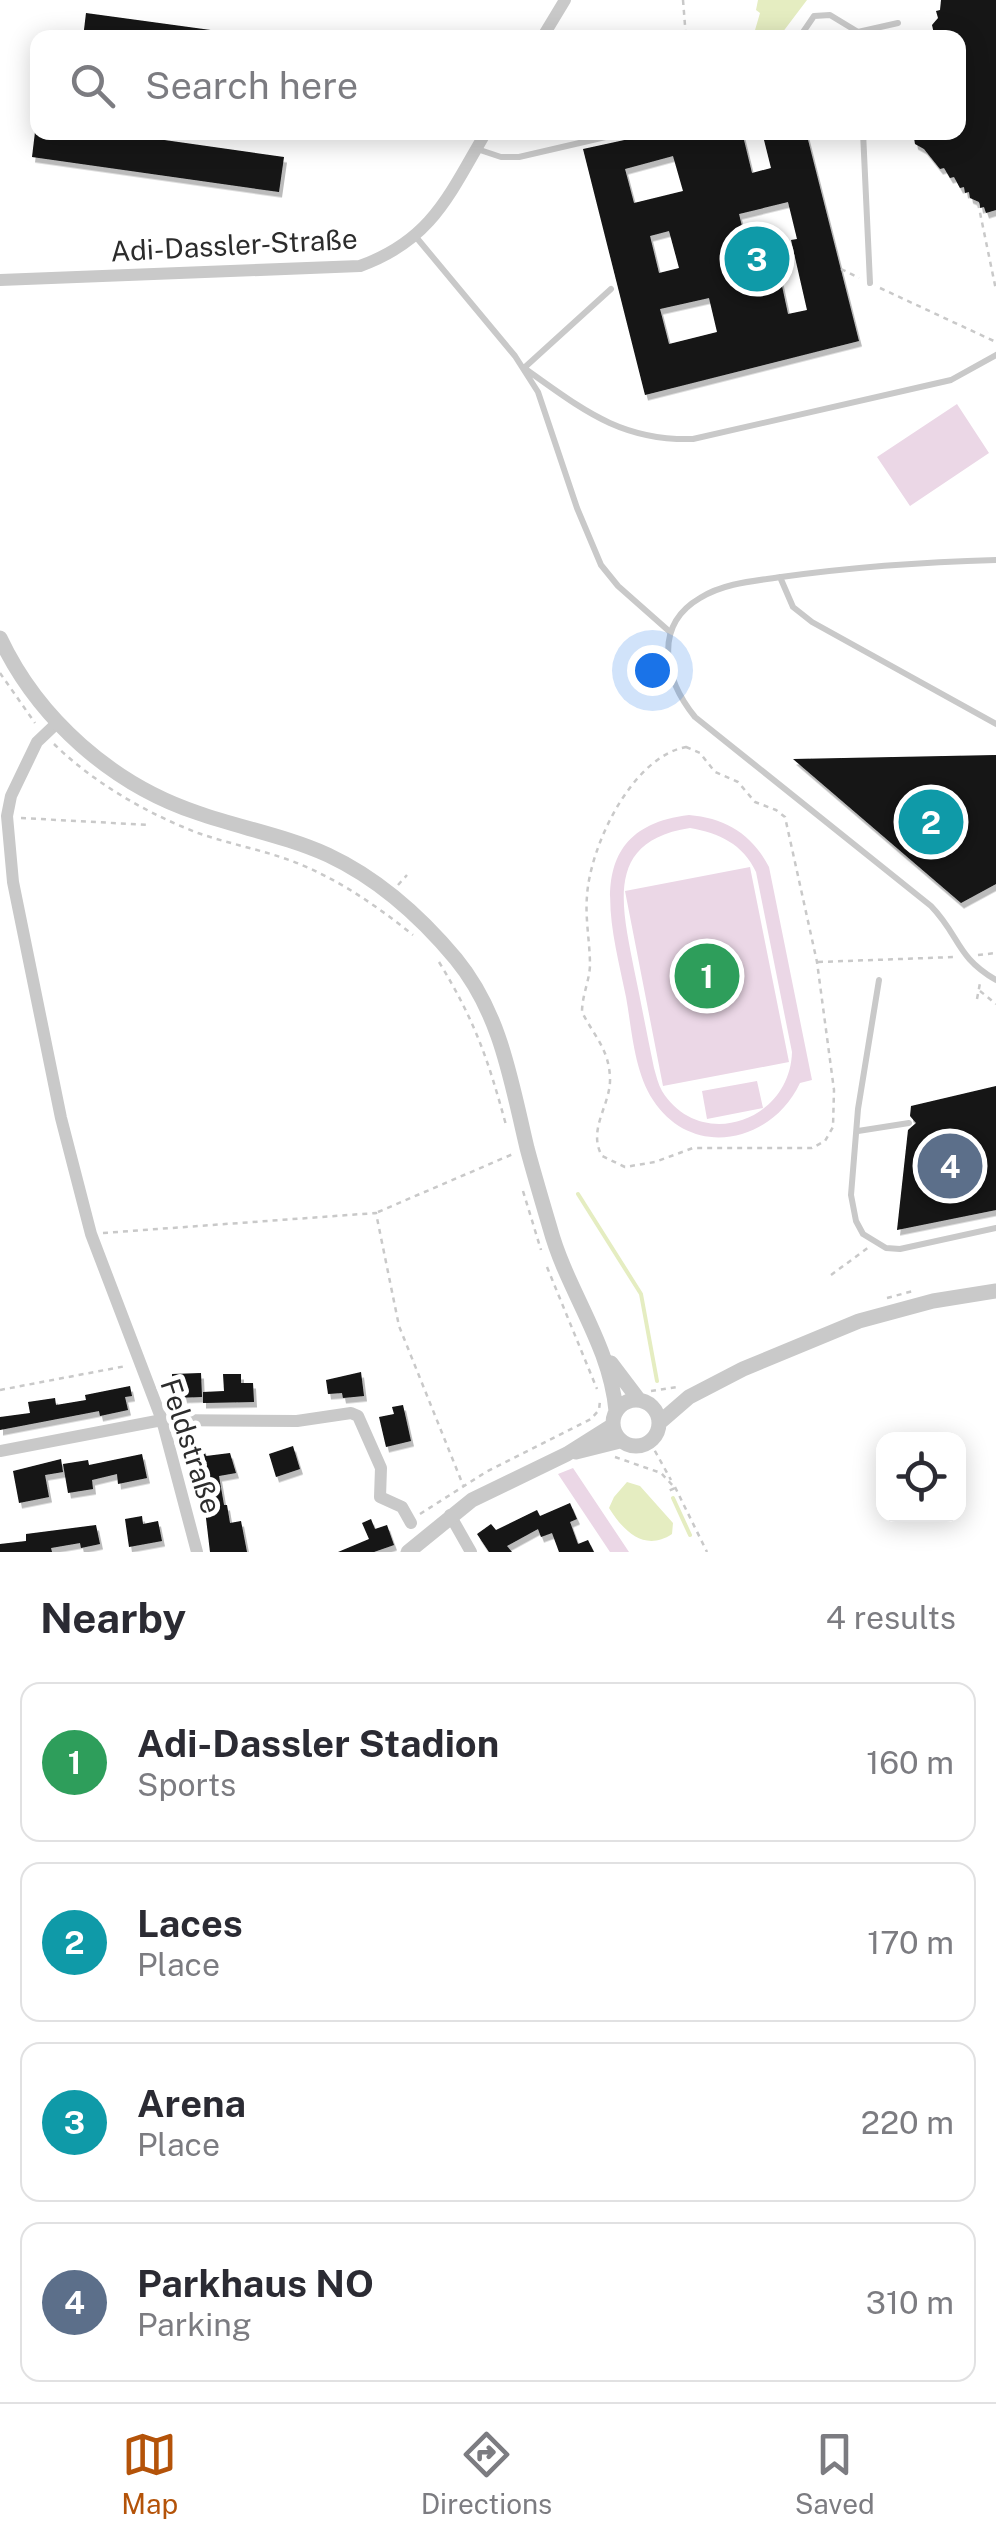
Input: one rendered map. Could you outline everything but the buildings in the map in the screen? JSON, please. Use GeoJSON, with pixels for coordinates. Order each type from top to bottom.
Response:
{"type":"FeatureCollection","features":[{"type":"Feature","properties":{"kind":"street"},"geometry":{"type":"LineString","coordinates":[[547,30],[565,0]]}},
{"type":"Feature","properties":{"kind":"street","name":"Adi-Dassler-Straße"},"geometry":{"type":"LineString","coordinates":[[0,280],[342,269],[381,258],[416,237],[481,140]]}},
{"type":"Feature","properties":{"kind":"street"},"geometry":{"type":"LineString","coordinates":[[0,638],[11,661],[57,723],[106,766],[143,790],[196,813],[326,854],[368,877],[411,912],[457,960],[488,1010],[514,1077],[527,1147],[552,1235],[602,1348],[614,1389],[614,1418],[620,1441]]}},
{"type":"Feature","properties":{"kind":"street","name":"Feldstraße"},"geometry":{"type":"LineString","coordinates":[[57,723],[44,735],[18,776],[7,816],[8,852],[27,962],[91,1234],[162,1420],[197,1552]]}},
{"type":"Feature","properties":{"kind":"street"},"geometry":{"type":"LineString","coordinates":[[408,1552],[450,1515],[536,1468],[567,1454],[620,1441],[635,1446],[650,1442],[659,1423],[689,1397],[756,1364],[858,1321],[933,1300],[996,1291]]}},
{"type":"Feature","properties":{"kind":"street"},"geometry":{"type":"LineString","coordinates":[[602,1348],[659,1423]]}},
{"type":"Feature","properties":{"kind":"street"},"geometry":{"type":"LineString","coordinates":[[567,1454],[614,1418],[626,1402],[689,1397]]}},
{"type":"Feature","properties":{"kind":"street"},"geometry":{"type":"LineString","coordinates":[[0,1451],[162,1420],[297,1422],[351,1414],[358,1416],[382,1468],[380,1497],[402,1507],[411,1524]]}},
{"type":"Feature","properties":{"kind":"street"},"geometry":{"type":"LineString","coordinates":[[450,1515],[471,1552]]}},
{"type":"Feature","properties":{"kind":"lane"},"geometry":{"type":"LineString","coordinates":[[804,30],[814,16],[830,15],[851,30]]}},
{"type":"Feature","properties":{"kind":"lane"},"geometry":{"type":"LineString","coordinates":[[873,30],[898,22]]}},
{"type":"Feature","properties":{"kind":"lane"},"geometry":{"type":"LineString","coordinates":[[476,148],[518,158],[593,140]]}},
{"type":"Feature","properties":{"kind":"lane"},"geometry":{"type":"LineString","coordinates":[[862,140],[870,283]]}},
{"type":"Feature","properties":{"kind":"lane"},"geometry":{"type":"LineString","coordinates":[[416,237],[524,368],[538,392],[577,508],[601,565],[618,586],[670,632]]}},
{"type":"Feature","properties":{"kind":"lane"},"geometry":{"type":"LineString","coordinates":[[524,368],[612,289]]}},
{"type":"Feature","properties":{"kind":"lane"},"geometry":{"type":"LineString","coordinates":[[524,368],[614,428],[672,440],[693,439],[951,380],[996,354]]}},
{"type":"Feature","properties":{"kind":"lane"},"geometry":{"type":"LineString","coordinates":[[996,560],[874,566],[733,585],[703,596],[683,610],[670,632],[668,665],[678,694],[695,716],[932,906],[946,922],[965,957],[996,980]]}},
{"type":"Feature","properties":{"kind":"lane"},"geometry":{"type":"LineString","coordinates":[[780,578],[788,600],[801,615],[996,724]]}},
{"type":"Feature","properties":{"kind":"lane"},"geometry":{"type":"LineString","coordinates":[[879,980],[858,1109],[851,1195],[856,1222],[874,1242],[900,1249],[996,1228]]}},
{"type":"Feature","properties":{"kind":"lane"},"geometry":{"type":"LineString","coordinates":[[858,1131],[909,1122]]}},
{"type":"Feature","properties":{"kind":"path"},"geometry":{"type":"LineString","coordinates":[[683,0],[685,30]]}},
{"type":"Feature","properties":{"kind":"path"},"geometry":{"type":"LineString","coordinates":[[978,203],[996,290]]}},
{"type":"Feature","properties":{"kind":"path"},"geometry":{"type":"LineString","coordinates":[[840,269],[996,342]]}},
{"type":"Feature","properties":{"kind":"path"},"geometry":{"type":"LineString","coordinates":[[0,673],[44,735],[78,768],[138,805],[197,832],[300,864],[367,897],[418,938]]}},
{"type":"Feature","properties":{"kind":"path"},"geometry":{"type":"LineString","coordinates":[[676,749],[694,749],[715,772],[738,782],[755,802],[786,817],[817,962],[834,1090],[833,1127],[825,1141],[812,1148],[693,1148],[655,1162],[625,1166],[602,1156],[596,1134],[611,1084],[605,1048],[582,1012],[590,972],[587,894],[608,822],[644,772],[676,749]]}},
{"type":"Feature","properties":{"kind":"path"},"geometry":{"type":"LineString","coordinates":[[28,818],[150,825]]}},
{"type":"Feature","properties":{"kind":"path"},"geometry":{"type":"LineString","coordinates":[[430,948],[469,1011],[488,1056],[509,1134]]}},
{"type":"Feature","properties":{"kind":"path"},"geometry":{"type":"LineString","coordinates":[[817,962],[965,957],[996,952]]}},
{"type":"Feature","properties":{"kind":"path"},"geometry":{"type":"LineString","coordinates":[[978,998],[982,971]]}},
{"type":"Feature","properties":{"kind":"path"},"geometry":{"type":"LineString","coordinates":[[978,990],[996,1004]]}},
{"type":"Feature","properties":{"kind":"path"},"geometry":{"type":"LineString","coordinates":[[91,1234],[376,1212],[527,1147]]}},
{"type":"Feature","properties":{"kind":"path"},"geometry":{"type":"LineString","coordinates":[[411,1524],[421,1513],[464,1486],[591,1420],[599,1410],[599,1394],[540,1246],[524,1191]]}},
{"type":"Feature","properties":{"kind":"path"},"geometry":{"type":"LineString","coordinates":[[376,1212],[399,1326],[464,1486]]}},
{"type":"Feature","properties":{"kind":"path"},"geometry":{"type":"LineString","coordinates":[[831,1275],[874,1242]]}},
{"type":"Feature","properties":{"kind":"path"},"geometry":{"type":"LineString","coordinates":[[0,1390],[136,1360]]}},
{"type":"Feature","properties":{"kind":"path"},"geometry":{"type":"LineString","coordinates":[[650,1442],[707,1552]]}},
{"type":"Feature","properties":{"kind":"path"},"geometry":{"type":"LineString","coordinates":[[603,1446],[608,1456],[662,1473],[676,1488]]}},
{"type":"Feature","properties":{"kind":"path"},"geometry":{"type":"LineString","coordinates":[[666,1492],[676,1488]]}},
{"type":"Feature","properties":{"kind":"path"},"geometry":{"type":"LineString","coordinates":[[695,1548],[703,1544]]}},
{"type":"Feature","properties":{"kind":"shaded area"},"geometry":{"type":"Polygon","coordinates":[[[758,0],[807,0],[784,30],[755,30],[760,13],[756,10],[758,0]]]}},
{"type":"Feature","properties":{"kind":"shaded area"},"geometry":{"type":"Polygon","coordinates":[[[957,404],[989,453],[910,506],[877,457],[957,404]]]}},
{"type":"Feature","properties":{"kind":"shaded area"},"geometry":{"type":"Polygon","coordinates":[[[689,815],[726,824],[754,845],[769,867],[812,1080],[800,1083],[771,1119],[751,1131],[709,1137],[688,1131],[669,1119],[653,1100],[638,1063],[614,939],[611,883],[617,859],[631,839],[654,824],[689,815]],[[690,828],[662,835],[643,847],[631,862],[624,900],[629,945],[659,1085],[678,1110],[698,1120],[719,1124],[741,1121],[776,1096],[787,1076],[792,1052],[756,872],[737,847],[690,828]]]}},
{"type":"Feature","properties":{"kind":"shaded area"},"geometry":{"type":"Polygon","coordinates":[[[750,867],[789,1062],[663,1086],[625,891],[750,867]]]}},
{"type":"Feature","properties":{"kind":"shaded area"},"geometry":{"type":"Polygon","coordinates":[[[757,1081],[763,1108],[707,1119],[702,1091],[757,1081]]]}},
{"type":"Feature","properties":{"kind":"shaded area"},"geometry":{"type":"Polygon","coordinates":[[[573,1468],[629,1552],[610,1552],[558,1474],[573,1468]]]}},
{"type":"Feature","properties":{"kind":"shaded area"},"geometry":{"type":"Polygon","coordinates":[[[627,1482],[640,1486],[673,1523],[672,1534],[644,1540],[621,1525],[609,1508],[627,1482]]]}},
{"type":"Feature","properties":{"kind":"waterway"},"geometry":{"type":"LineString","coordinates":[[578,1194],[641,1294],[657,1381]]}},
{"type":"Feature","properties":{"kind":"waterway"},"geometry":{"type":"LineString","coordinates":[[673,1498],[690,1535]]}},
{"type":"Feature","properties":{"kind":"place","name":"Arena"},"geometry":{"type":"Point","coordinates":[757,259]}},
{"type":"Feature","properties":{"kind":"place","name":"Laces"},"geometry":{"type":"Point","coordinates":[931,822]}},
{"type":"Feature","properties":{"kind":"place","name":"Adi-Dassler Stadion"},"geometry":{"type":"Point","coordinates":[707,976]}},
{"type":"Feature","properties":{"kind":"place","name":"Parkhaus NO"},"geometry":{"type":"Point","coordinates":[950,1166]}}]}
